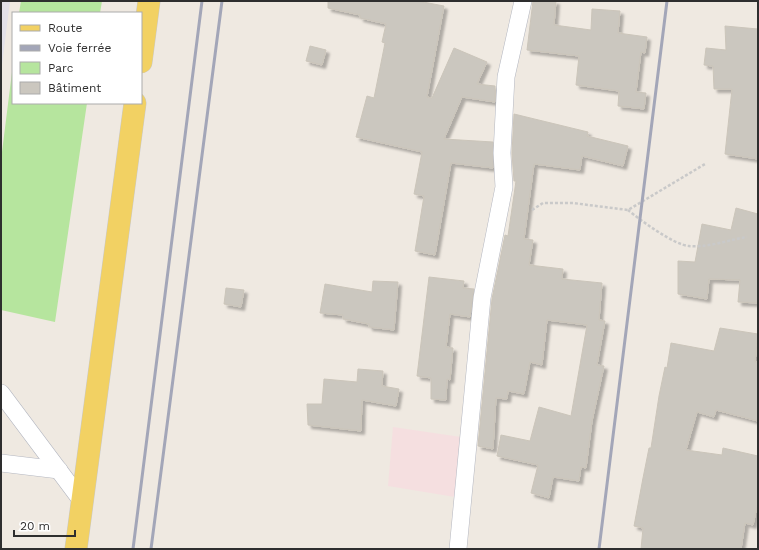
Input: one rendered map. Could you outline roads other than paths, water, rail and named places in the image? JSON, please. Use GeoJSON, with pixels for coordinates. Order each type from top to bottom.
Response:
{"type":"FeatureCollection","features":[{"type":"Feature","properties":{"kind":"main road"},"geometry":{"type":"LineString","coordinates":[[142,54],[149,1]]}},
{"type":"Feature","properties":{"kind":"main road"},"geometry":{"type":"LineString","coordinates":[[76,549],[135,104]]}},
{"type":"Feature","properties":{"kind":"street"},"geometry":{"type":"LineString","coordinates":[[458,549],[482,298],[504,187],[502,153],[506,77],[523,1]]}},
{"type":"Feature","properties":{"kind":"street"},"geometry":{"type":"LineString","coordinates":[[1,393],[82,500]]}},
{"type":"Feature","properties":{"kind":"street"},"geometry":{"type":"LineString","coordinates":[[1,463],[59,470]]}},
{"type":"Feature","properties":{"kind":"railway"},"geometry":{"type":"LineString","coordinates":[[133,549],[202,1]]}},
{"type":"Feature","properties":{"kind":"railway"},"geometry":{"type":"LineString","coordinates":[[151,549],[222,1]]}},
{"type":"Feature","properties":{"kind":"railway"},"geometry":{"type":"LineString","coordinates":[[599,549],[667,1]]}}]}
